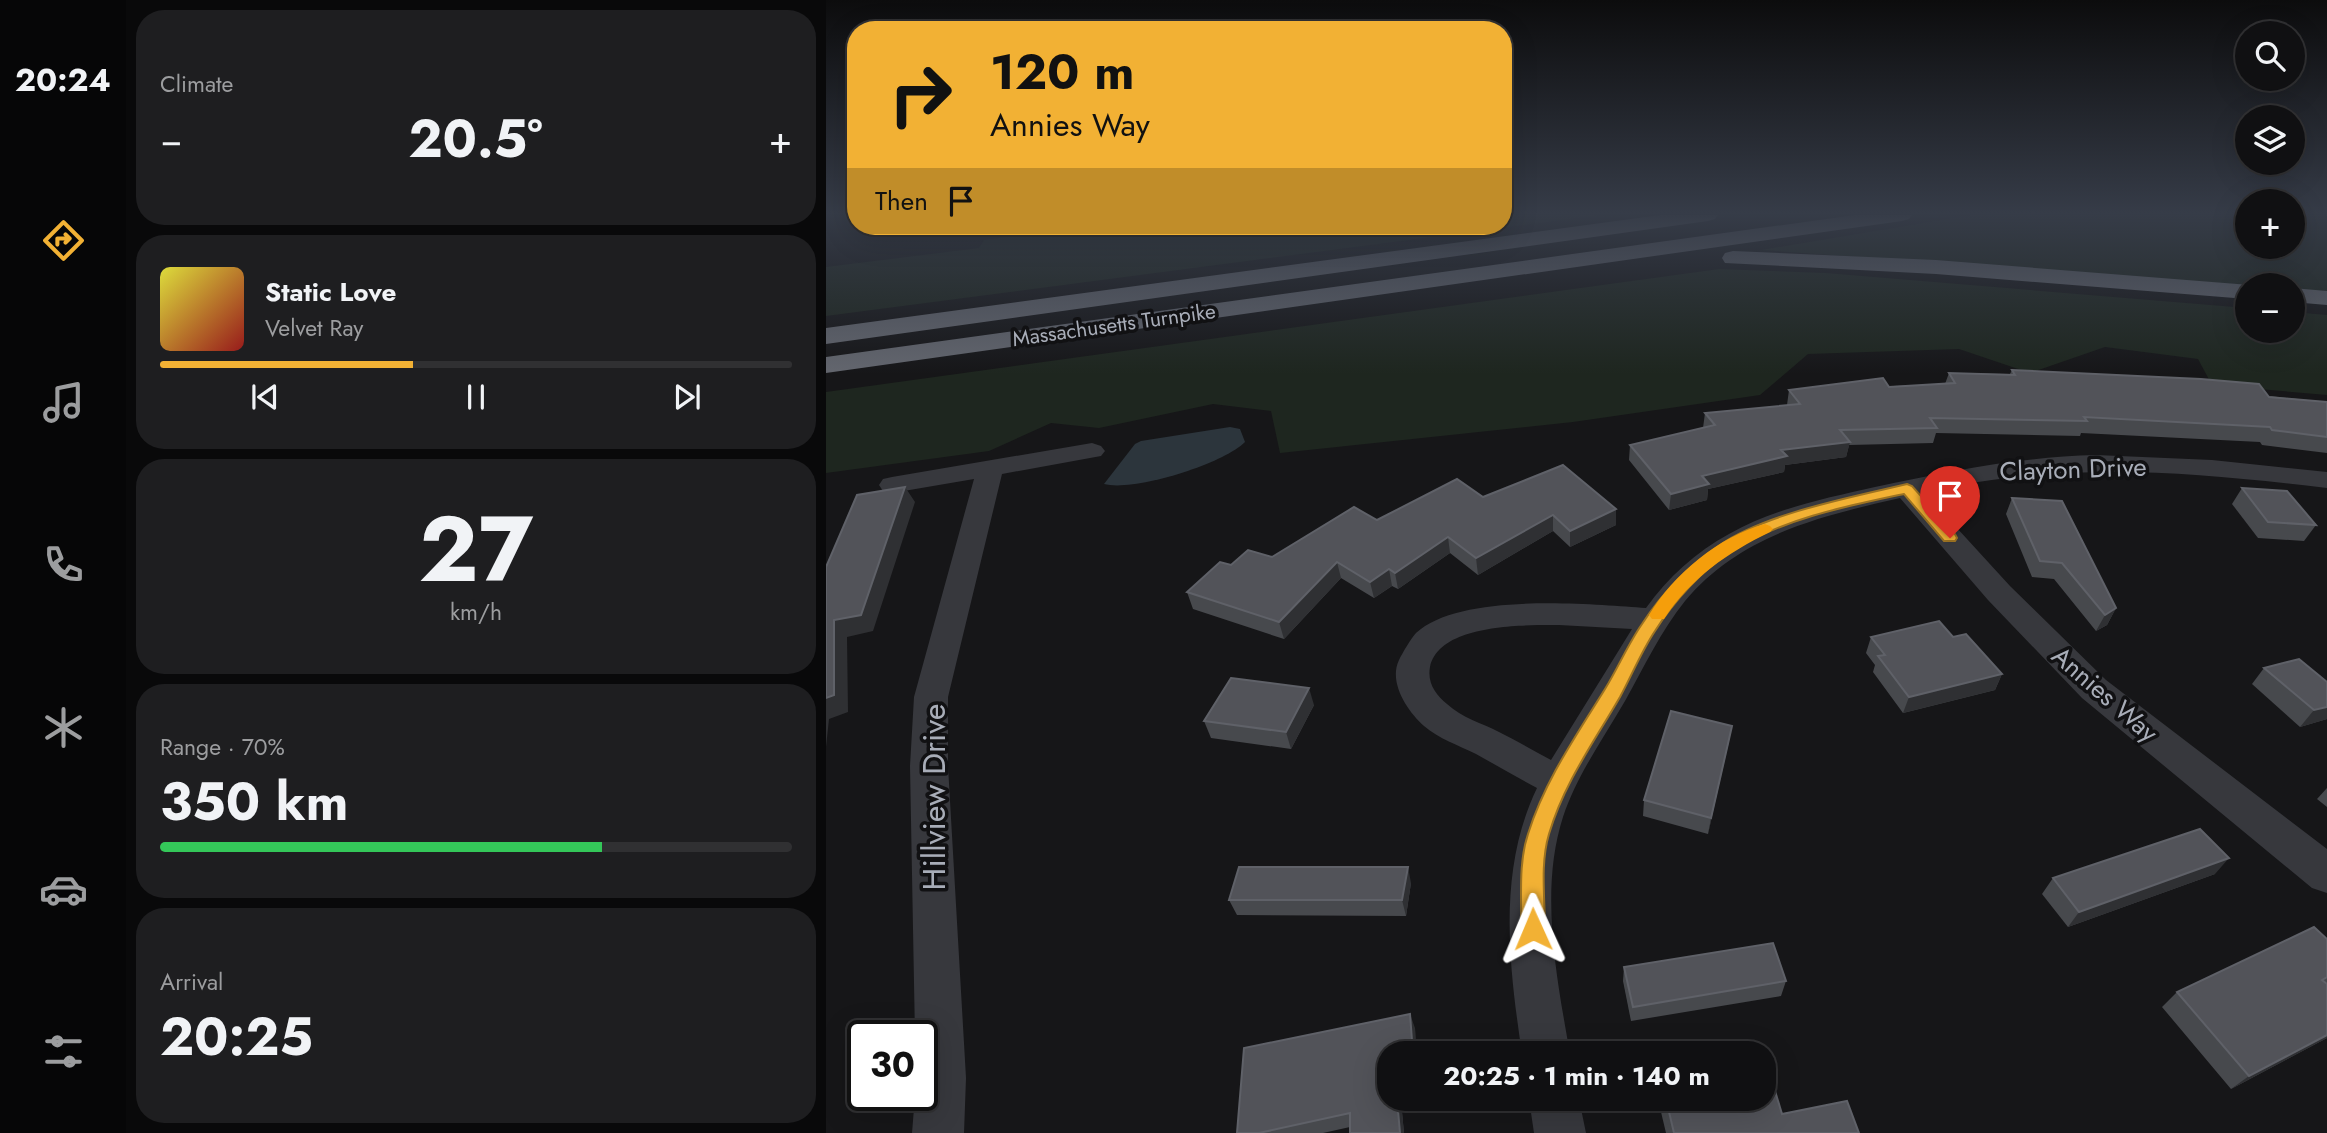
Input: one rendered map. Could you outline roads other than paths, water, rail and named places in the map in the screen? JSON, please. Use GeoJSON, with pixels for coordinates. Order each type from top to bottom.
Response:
{"type":"FeatureCollection","features":[{"type":"Feature","properties":{"kind":"highway"},"geometry":{"type":"LineString","coordinates":[[826,338],[1328,268]]}},
{"type":"Feature","properties":{"kind":"highway","name":"Massachusetts Turnpike"},"geometry":{"type":"LineString","coordinates":[[826,338],[1361,268]]}},
{"type":"Feature","properties":{"kind":"highway","name":"Massachusetts Turnpike"},"geometry":{"type":"LineString","coordinates":[[826,365],[1524,268]]}},
{"type":"Feature","properties":{"kind":"highway"},"geometry":{"type":"LineString","coordinates":[[1302,299],[1608,268]]}},
{"type":"Feature","properties":{"kind":"highway"},"geometry":{"type":"LineString","coordinates":[[1947,268],[2235,291]]}},
{"type":"Feature","properties":{"kind":"highway"},"geometry":{"type":"LineString","coordinates":[[2305,296],[2327,298]]}},
{"type":"Feature","properties":{"kind":"street"},"geometry":{"type":"LineString","coordinates":[[892,485],[1092,451]]}},
{"type":"Feature","properties":{"kind":"street","name":"Clayton Drive"},"geometry":{"type":"LineString","coordinates":[[1544,1041],[1534,950],[1533,871],[1538,836],[1558,781],[1654,620],[1686,580],[1727,547],[1801,515],[1907,489],[2020,467],[2075,464],[2192,467],[2327,480]]}},
{"type":"Feature","properties":{"kind":"street","name":"Hillview Drive"},"geometry":{"type":"LineString","coordinates":[[937,1133],[941,1078],[929,766],[931,697],[990,468]]}},
{"type":"Feature","properties":{"kind":"street","name":"Annies Way"},"geometry":{"type":"LineString","coordinates":[[1907,489],[1999,593],[2094,689],[2327,874]]}},
{"type":"Feature","properties":{"kind":"street"},"geometry":{"type":"LineString","coordinates":[[1558,781],[1439,718],[1417,693],[1413,674],[1418,656],[1424,646],[1443,631],[1470,620],[1486,617],[1576,615],[1654,620]]}},
{"type":"Feature","properties":{"kind":"street"},"geometry":{"type":"LineString","coordinates":[[1556,1111],[1560,1133]]}}]}
